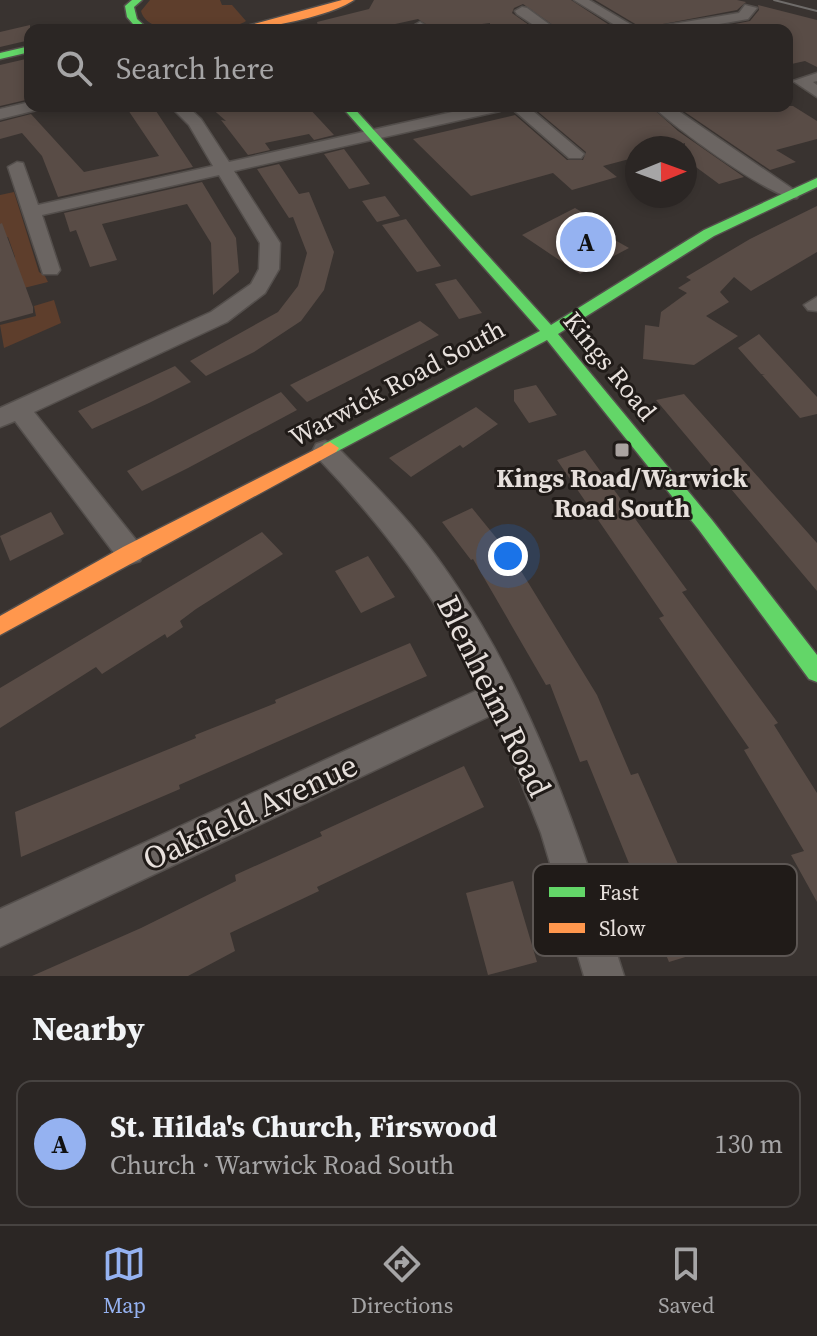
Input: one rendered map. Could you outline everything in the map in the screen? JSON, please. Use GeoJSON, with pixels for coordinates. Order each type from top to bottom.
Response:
{"type":"FeatureCollection","features":[{"type":"Feature","properties":{"kind":"street"},"geometry":{"type":"LineString","coordinates":[[285,24],[350,0]]}},
{"type":"Feature","properties":{"kind":"street"},"geometry":{"type":"LineString","coordinates":[[580,0],[622,24]]}},
{"type":"Feature","properties":{"kind":"street"},"geometry":{"type":"LineString","coordinates":[[696,24],[743,16],[750,8]]}},
{"type":"Feature","properties":{"kind":"street"},"geometry":{"type":"LineString","coordinates":[[522,11],[541,24]]}},
{"type":"Feature","properties":{"kind":"street"},"geometry":{"type":"LineString","coordinates":[[0,56],[24,50]]}},
{"type":"Feature","properties":{"kind":"street"},"geometry":{"type":"LineString","coordinates":[[817,77],[801,81],[817,92]]}},
{"type":"Feature","properties":{"kind":"street"},"geometry":{"type":"LineString","coordinates":[[0,114],[24,109]]}},
{"type":"Feature","properties":{"kind":"street"},"geometry":{"type":"LineString","coordinates":[[130,553],[10,414],[219,317],[256,294],[263,284],[272,259],[270,243],[195,122],[184,112]]}},
{"type":"Feature","properties":{"kind":"street","name":"Kings Road"},"geometry":{"type":"LineString","coordinates":[[352,112],[550,332],[697,514],[817,672]]}},
{"type":"Feature","properties":{"kind":"street"},"geometry":{"type":"LineString","coordinates":[[32,212],[475,112]]}},
{"type":"Feature","properties":{"kind":"street"},"geometry":{"type":"LineString","coordinates":[[524,112],[575,154]]}},
{"type":"Feature","properties":{"kind":"street"},"geometry":{"type":"LineString","coordinates":[[669,112],[750,170],[791,194]]}},
{"type":"Feature","properties":{"kind":"street"},"geometry":{"type":"LineString","coordinates":[[17,167],[50,270]]}},
{"type":"Feature","properties":{"kind":"street","name":"Warwick Road South"},"geometry":{"type":"LineString","coordinates":[[0,626],[130,553],[550,332],[709,233],[817,182]]}},
{"type":"Feature","properties":{"kind":"street","name":"Blenheim Road"},"geometry":{"type":"LineString","coordinates":[[325,450],[412,544],[454,605],[501,695],[569,864]]}},
{"type":"Feature","properties":{"kind":"street","name":"Oakfield Avenue"},"geometry":{"type":"LineString","coordinates":[[0,928],[501,695]]}},
{"type":"Feature","properties":{"kind":"street","name":"Blenheim Road"},"geometry":{"type":"LineString","coordinates":[[598,956],[604,976]]}},
{"type":"Feature","properties":{"kind":"shaded area"},"geometry":{"type":"Polygon","coordinates":[[[150,0],[220,0],[222,5],[232,5],[246,21],[238,24],[153,24],[141,11],[150,0]]]}},
{"type":"Feature","properties":{"kind":"shaded area"},"geometry":{"type":"Polygon","coordinates":[[[14,192],[39,272],[48,282],[0,294],[15,257],[8,237],[0,238],[0,195],[14,192]]]}},
{"type":"Feature","properties":{"kind":"shaded area"},"geometry":{"type":"Polygon","coordinates":[[[54,300],[61,323],[4,348],[0,325],[36,316],[34,306],[54,300]]]}},
{"type":"Feature","properties":{"kind":"building"},"geometry":{"type":"Polygon","coordinates":[[[374,0],[571,0],[608,24],[551,24],[523,4],[514,8],[512,13],[528,24],[426,24],[418,19],[395,24],[318,24],[369,9],[374,0]]]}},
{"type":"Feature","properties":{"kind":"building"},"geometry":{"type":"Polygon","coordinates":[[[595,0],[746,2],[737,10],[663,24],[635,24],[595,0]]]}},
{"type":"Feature","properties":{"kind":"building"},"geometry":{"type":"Polygon","coordinates":[[[758,5],[817,20],[817,67],[805,61],[793,64],[793,24],[735,24],[750,21],[759,10],[758,5]]]}},
{"type":"Feature","properties":{"kind":"building"},"geometry":{"type":"Polygon","coordinates":[[[24,26],[24,41],[0,47],[0,32],[24,26]]]}},
{"type":"Feature","properties":{"kind":"building"},"geometry":{"type":"Polygon","coordinates":[[[24,59],[24,100],[0,106],[0,65],[24,59]]]}},
{"type":"Feature","properties":{"kind":"building"},"geometry":{"type":"Polygon","coordinates":[[[793,106],[817,121],[817,139],[776,150],[796,162],[770,170],[685,112],[793,112],[793,106]]]}},
{"type":"Feature","properties":{"kind":"building"},"geometry":{"type":"Polygon","coordinates":[[[129,112],[157,112],[193,167],[58,197],[42,156],[22,133],[0,139],[0,122],[31,114],[84,172],[159,156],[129,112]]]}},
{"type":"Feature","properties":{"kind":"building"},"geometry":{"type":"Polygon","coordinates":[[[216,112],[313,112],[334,135],[314,140],[309,134],[265,143],[270,150],[248,155],[221,120],[226,121],[216,112]]]}},
{"type":"Feature","properties":{"kind":"building"},"geometry":{"type":"Polygon","coordinates":[[[538,112],[657,112],[685,136],[625,136],[625,160],[603,166],[617,177],[572,190],[553,173],[471,196],[413,139],[515,115],[567,160],[583,160],[586,152],[538,112]]]}},
{"type":"Feature","properties":{"kind":"building"},"geometry":{"type":"Polygon","coordinates":[[[697,144],[744,177],[719,184],[697,168],[697,144]]]}},
{"type":"Feature","properties":{"kind":"building"},"geometry":{"type":"Polygon","coordinates":[[[344,149],[370,184],[349,189],[324,154],[344,149]]]}},
{"type":"Feature","properties":{"kind":"building"},"geometry":{"type":"Polygon","coordinates":[[[279,164],[299,194],[309,192],[334,252],[324,290],[301,321],[254,352],[206,376],[190,361],[278,312],[298,286],[307,253],[293,217],[289,218],[257,169],[279,164]]]}},
{"type":"Feature","properties":{"kind":"building"},"geometry":{"type":"Polygon","coordinates":[[[202,182],[236,238],[239,272],[213,295],[211,243],[187,204],[102,224],[117,260],[90,267],[76,230],[70,232],[64,213],[202,182]]]}},
{"type":"Feature","properties":{"kind":"building"},"geometry":{"type":"Polygon","coordinates":[[[385,196],[400,216],[377,222],[362,201],[385,196]]]}},
{"type":"Feature","properties":{"kind":"building"},"geometry":{"type":"Polygon","coordinates":[[[817,206],[817,252],[751,291],[734,277],[720,292],[729,302],[706,316],[738,336],[694,365],[643,359],[645,325],[659,327],[661,312],[687,293],[678,288],[691,280],[686,277],[750,239],[817,206]]]}},
{"type":"Feature","properties":{"kind":"building"},"geometry":{"type":"Polygon","coordinates":[[[575,208],[607,227],[599,231],[629,248],[580,274],[522,235],[575,208]]]}},
{"type":"Feature","properties":{"kind":"building"},"geometry":{"type":"Polygon","coordinates":[[[406,219],[441,266],[417,272],[382,225],[406,219]]]}},
{"type":"Feature","properties":{"kind":"building"},"geometry":{"type":"Polygon","coordinates":[[[0,224],[33,313],[0,322],[0,224]]]}},
{"type":"Feature","properties":{"kind":"building"},"geometry":{"type":"Polygon","coordinates":[[[456,279],[482,313],[459,319],[435,284],[456,279]]]}},
{"type":"Feature","properties":{"kind":"building"},"geometry":{"type":"Polygon","coordinates":[[[420,321],[439,335],[307,402],[290,385],[420,321]]]}},
{"type":"Feature","properties":{"kind":"building"},"geometry":{"type":"Polygon","coordinates":[[[759,334],[817,397],[817,414],[800,418],[738,348],[759,334]]]}},
{"type":"Feature","properties":{"kind":"building"},"geometry":{"type":"Polygon","coordinates":[[[175,366],[191,382],[92,429],[78,411],[175,366]]]}},
{"type":"Feature","properties":{"kind":"building"},"geometry":{"type":"Polygon","coordinates":[[[536,385],[557,415],[529,423],[514,401],[514,390],[536,385]]]}},
{"type":"Feature","properties":{"kind":"building"},"geometry":{"type":"Polygon","coordinates":[[[281,392],[297,410],[188,468],[142,491],[127,471],[281,392]]]}},
{"type":"Feature","properties":{"kind":"building"},"geometry":{"type":"Polygon","coordinates":[[[684,394],[817,543],[817,591],[656,400],[684,394]]]}},
{"type":"Feature","properties":{"kind":"building"},"geometry":{"type":"Polygon","coordinates":[[[476,407],[498,424],[463,448],[460,445],[411,477],[389,458],[476,407]]]}},
{"type":"Feature","properties":{"kind":"building"},"geometry":{"type":"Polygon","coordinates":[[[585,450],[687,590],[682,592],[778,723],[774,725],[817,793],[817,902],[791,855],[804,851],[744,750],[749,748],[659,618],[664,616],[557,460],[585,450]]]}},
{"type":"Feature","properties":{"kind":"building"},"geometry":{"type":"Polygon","coordinates":[[[472,508],[515,561],[597,695],[631,775],[638,773],[678,864],[629,864],[587,760],[580,762],[550,684],[546,685],[473,559],[442,522],[472,508]]]}},
{"type":"Feature","properties":{"kind":"building"},"geometry":{"type":"Polygon","coordinates":[[[51,512],[64,534],[10,561],[0,536],[51,512]]]}},
{"type":"Feature","properties":{"kind":"building"},"geometry":{"type":"Polygon","coordinates":[[[262,532],[283,554],[196,609],[180,621],[183,627],[167,638],[165,634],[102,674],[96,667],[0,728],[0,688],[262,532]]]}},
{"type":"Feature","properties":{"kind":"building"},"geometry":{"type":"Polygon","coordinates":[[[368,556],[395,597],[361,613],[335,571],[368,556]]]}},
{"type":"Feature","properties":{"kind":"building"},"geometry":{"type":"Polygon","coordinates":[[[410,643],[427,676],[179,785],[180,789],[21,857],[15,812],[196,738],[195,735],[276,703],[275,700],[410,643]]]}},
{"type":"Feature","properties":{"kind":"building"},"geometry":{"type":"Polygon","coordinates":[[[464,766],[484,807],[317,887],[319,891],[230,933],[235,951],[188,976],[32,976],[141,928],[236,881],[235,875],[322,836],[320,832],[464,766]]]}},
{"type":"Feature","properties":{"kind":"building"},"geometry":{"type":"Polygon","coordinates":[[[513,881],[537,962],[488,975],[466,893],[513,881]]]}},
{"type":"Feature","properties":{"kind":"building"},"geometry":{"type":"Polygon","coordinates":[[[667,956],[689,956],[669,962],[667,956]]]}},
{"type":"Feature","properties":{"kind":"tram line"},"geometry":{"type":"LineString","coordinates":[[774,0],[817,11]]}},
{"type":"Feature","properties":{"kind":"traffic: fast"},"geometry":{"type":"LineString","coordinates":[[136,24],[131,17],[130,6],[138,0]]}},
{"type":"Feature","properties":{"kind":"traffic: fast"},"geometry":{"type":"LineString","coordinates":[[0,56],[24,50]]}},
{"type":"Feature","properties":{"kind":"traffic: fast"},"geometry":{"type":"LineString","coordinates":[[352,112],[471,242],[590,382],[706,525],[817,672]]}},
{"type":"Feature","properties":{"kind":"traffic: fast"},"geometry":{"type":"LineString","coordinates":[[330,448],[550,332],[709,233],[817,182]]}},
{"type":"Feature","properties":{"kind":"traffic: slow"},"geometry":{"type":"LineString","coordinates":[[263,24],[328,9],[350,0]]}},
{"type":"Feature","properties":{"kind":"traffic: slow"},"geometry":{"type":"LineString","coordinates":[[0,626],[130,553],[330,448]]}},
{"type":"Feature","properties":{"kind":"place","name":"St. Hilda's Church, Firswood"},"geometry":{"type":"Point","coordinates":[586,242]}},
{"type":"Feature","properties":{"kind":"place","name":"Kings Road/Warwick Road South"},"geometry":{"type":"Point","coordinates":[622,450]}}]}
